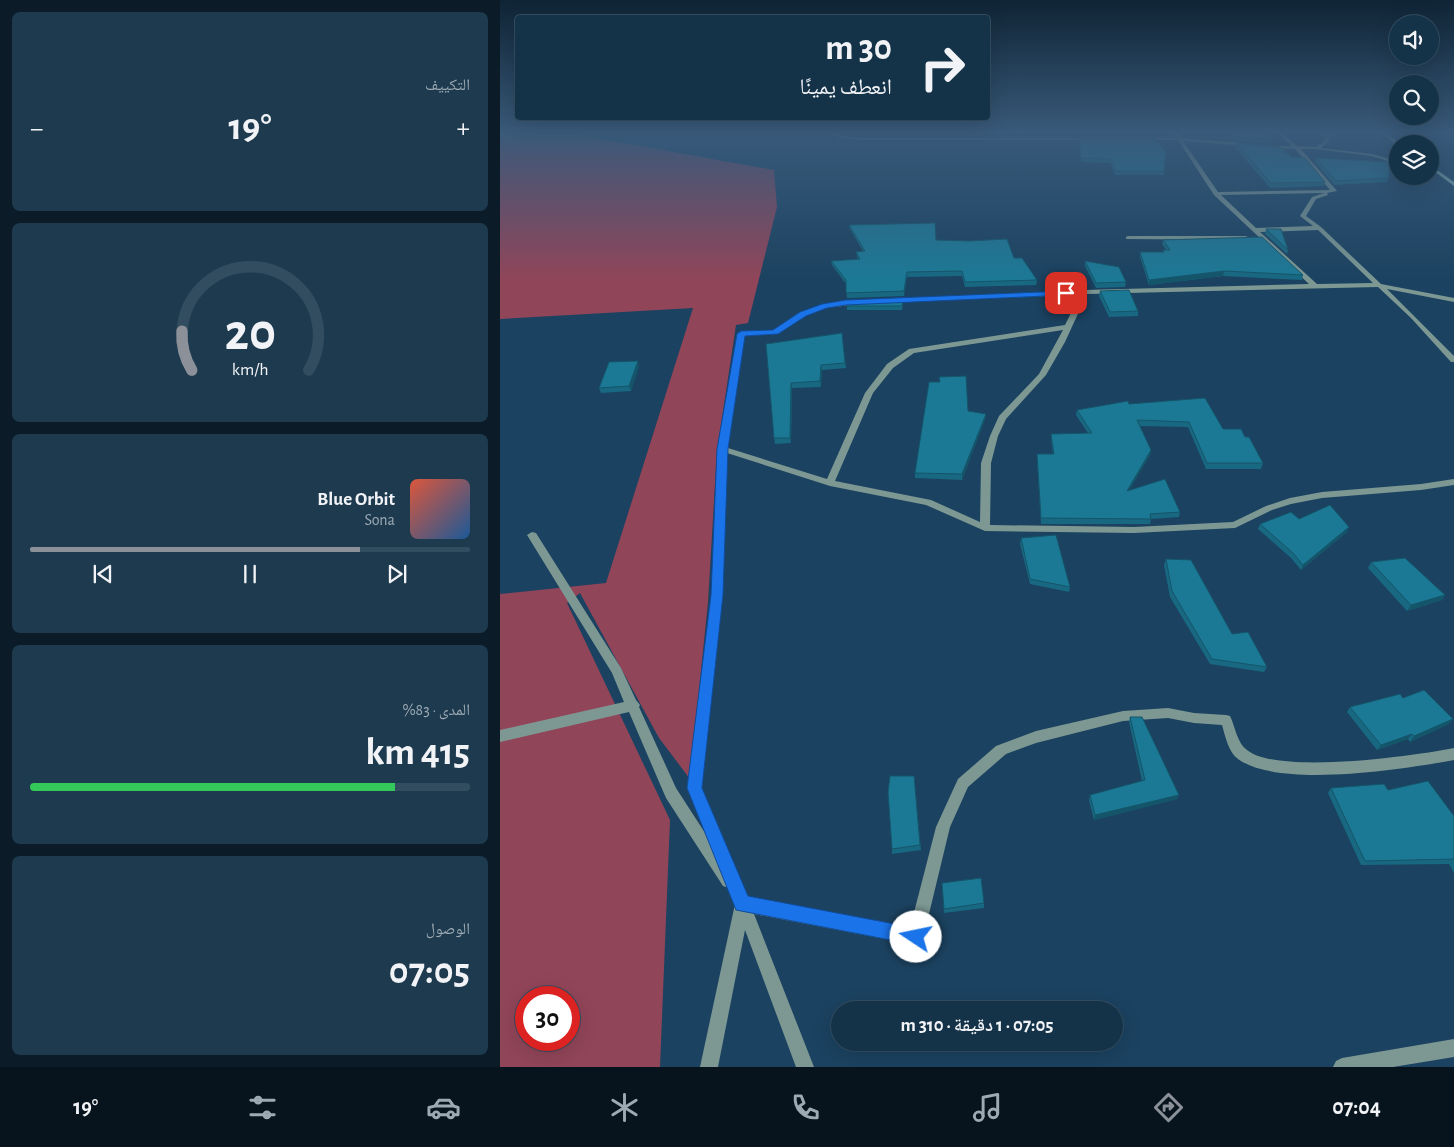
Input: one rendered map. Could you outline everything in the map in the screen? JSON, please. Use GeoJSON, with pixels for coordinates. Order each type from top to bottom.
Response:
{"type":"FeatureCollection","features":[{"type":"Feature","properties":{"kind":"street"},"geometry":{"type":"LineString","coordinates":[[1207,181],[1216,194],[1315,286]]}},
{"type":"Feature","properties":{"kind":"street"},"geometry":{"type":"LineString","coordinates":[[1325,181],[1334,191]]}},
{"type":"Feature","properties":{"kind":"street"},"geometry":{"type":"LineString","coordinates":[[1216,194],[1334,191]]}},
{"type":"Feature","properties":{"kind":"street"},"geometry":{"type":"LineString","coordinates":[[1334,191],[1314,198],[1303,216],[1319,228],[1413,317],[1454,360]]}},
{"type":"Feature","properties":{"kind":"street"},"geometry":{"type":"LineString","coordinates":[[1256,230],[1319,228]]}},
{"type":"Feature","properties":{"kind":"street"},"geometry":{"type":"LineString","coordinates":[[1128,238],[1264,238]]}},
{"type":"Feature","properties":{"kind":"street"},"geometry":{"type":"LineString","coordinates":[[876,301],[1085,292],[1379,285],[1454,300]]}},
{"type":"Feature","properties":{"kind":"street"},"geometry":{"type":"LineString","coordinates":[[986,528],[986,463],[994,436],[1002,418],[1042,375],[1061,342],[1085,292]]}},
{"type":"Feature","properties":{"kind":"street"},"geometry":{"type":"LineString","coordinates":[[805,1067],[742,904],[694,788],[717,595],[722,449],[741,334],[775,332],[803,314],[825,306],[866,301]]}},
{"type":"Feature","properties":{"kind":"street"},"geometry":{"type":"LineString","coordinates":[[830,483],[870,393],[890,366],[912,351],[1068,327]]}},
{"type":"Feature","properties":{"kind":"street"},"geometry":{"type":"LineString","coordinates":[[722,449],[830,483],[928,502],[986,528],[1134,530],[1235,525],[1269,508],[1290,501],[1322,495],[1421,487],[1454,482]]}},
{"type":"Feature","properties":{"kind":"street"},"geometry":{"type":"LineString","coordinates":[[532,535],[617,670],[671,793],[742,904],[709,1067]]}},
{"type":"Feature","properties":{"kind":"street"},"geometry":{"type":"LineString","coordinates":[[500,736],[634,705]]}},
{"type":"Feature","properties":{"kind":"street"},"geometry":{"type":"LineString","coordinates":[[742,904],[916,937],[943,828],[963,783],[1001,750],[1036,736],[1123,716],[1168,713],[1194,718],[1226,720],[1241,755],[1256,764],[1287,768],[1387,766],[1427,761],[1454,754]]}},
{"type":"Feature","properties":{"kind":"street"},"geometry":{"type":"LineString","coordinates":[[1342,1067],[1454,1048]]}},
{"type":"Feature","properties":{"kind":"shaded area"},"geometry":{"type":"Polygon","coordinates":[[[500,181],[775,181],[777,207],[748,323],[736,325],[717,451],[708,602],[690,779],[659,738],[580,593],[567,603],[670,820],[660,1067],[500,1067],[500,594],[606,583],[693,308],[500,319],[500,181]]]}},
{"type":"Feature","properties":{"kind":"building"},"geometry":{"type":"Polygon","coordinates":[[[1269,181],[1325,182],[1271,183],[1269,181]]]}},
{"type":"Feature","properties":{"kind":"building"},"geometry":{"type":"Polygon","coordinates":[[[935,223],[936,240],[1007,239],[1014,258],[1022,258],[1037,280],[965,282],[962,271],[907,272],[904,291],[846,293],[846,280],[831,261],[860,259],[856,252],[865,251],[849,225],[935,223]]]}},
{"type":"Feature","properties":{"kind":"building"},"geometry":{"type":"Polygon","coordinates":[[[1266,229],[1281,229],[1288,250],[1266,229]]]}},
{"type":"Feature","properties":{"kind":"building"},"geometry":{"type":"Polygon","coordinates":[[[1262,237],[1303,275],[1224,271],[1149,280],[1140,252],[1164,252],[1163,250],[1170,250],[1163,240],[1262,237]]]}},
{"type":"Feature","properties":{"kind":"building"},"geometry":{"type":"Polygon","coordinates":[[[1085,261],[1119,267],[1126,282],[1096,283],[1085,261]]]}},
{"type":"Feature","properties":{"kind":"building"},"geometry":{"type":"Polygon","coordinates":[[[1129,290],[1138,311],[1110,312],[1100,291],[1129,290]]]}},
{"type":"Feature","properties":{"kind":"building"},"geometry":{"type":"Polygon","coordinates":[[[903,299],[902,306],[847,306],[847,301],[903,299]]]}},
{"type":"Feature","properties":{"kind":"building"},"geometry":{"type":"Polygon","coordinates":[[[842,333],[845,363],[821,365],[820,381],[791,383],[790,438],[774,438],[766,344],[842,333]]]}},
{"type":"Feature","properties":{"kind":"building"},"geometry":{"type":"Polygon","coordinates":[[[638,361],[629,386],[599,388],[609,362],[638,361]]]}},
{"type":"Feature","properties":{"kind":"building"},"geometry":{"type":"Polygon","coordinates":[[[966,376],[968,411],[986,414],[962,474],[915,473],[929,382],[940,382],[939,377],[966,376]]]}},
{"type":"Feature","properties":{"kind":"building"},"geometry":{"type":"Polygon","coordinates":[[[1205,398],[1223,429],[1241,429],[1245,437],[1249,437],[1263,463],[1207,463],[1189,422],[1137,420],[1151,450],[1127,491],[1165,479],[1180,512],[1150,514],[1151,519],[1041,518],[1037,454],[1054,454],[1051,434],[1092,433],[1077,410],[1128,401],[1129,404],[1205,398]]]}},
{"type":"Feature","properties":{"kind":"building"},"geometry":{"type":"Polygon","coordinates":[[[1330,505],[1349,527],[1303,565],[1293,553],[1260,524],[1291,512],[1299,519],[1330,505]]]}},
{"type":"Feature","properties":{"kind":"building"},"geometry":{"type":"Polygon","coordinates":[[[1056,535],[1070,587],[1030,579],[1021,538],[1056,535]]]}},
{"type":"Feature","properties":{"kind":"building"},"geometry":{"type":"Polygon","coordinates":[[[1405,558],[1445,595],[1411,605],[1371,562],[1405,558]]]}},
{"type":"Feature","properties":{"kind":"building"},"geometry":{"type":"Polygon","coordinates":[[[1166,559],[1191,560],[1232,634],[1248,632],[1267,667],[1212,659],[1172,591],[1166,559]]]}},
{"type":"Feature","properties":{"kind":"building"},"geometry":{"type":"Polygon","coordinates":[[[1424,690],[1453,719],[1414,736],[1412,734],[1381,745],[1350,707],[1400,694],[1403,698],[1424,690]]]}},
{"type":"Feature","properties":{"kind":"building"},"geometry":{"type":"Polygon","coordinates":[[[1130,717],[1142,717],[1179,795],[1095,815],[1090,795],[1145,780],[1130,717]]]}},
{"type":"Feature","properties":{"kind":"building"},"geometry":{"type":"Polygon","coordinates":[[[890,776],[914,776],[920,845],[892,849],[888,792],[890,776]]]}},
{"type":"Feature","properties":{"kind":"building"},"geometry":{"type":"Polygon","coordinates":[[[1428,781],[1454,816],[1454,859],[1365,861],[1331,788],[1384,784],[1388,790],[1428,781]]]}},
{"type":"Feature","properties":{"kind":"building"},"geometry":{"type":"Polygon","coordinates":[[[981,878],[984,903],[944,909],[942,883],[981,878]]]}},
{"type":"Feature","properties":{"kind":"route"},"geometry":{"type":"LineString","coordinates":[[916,937],[742,904],[694,788],[717,595],[722,449],[741,334],[775,332],[803,314],[825,306],[846,302],[1066,293]]}}]}
